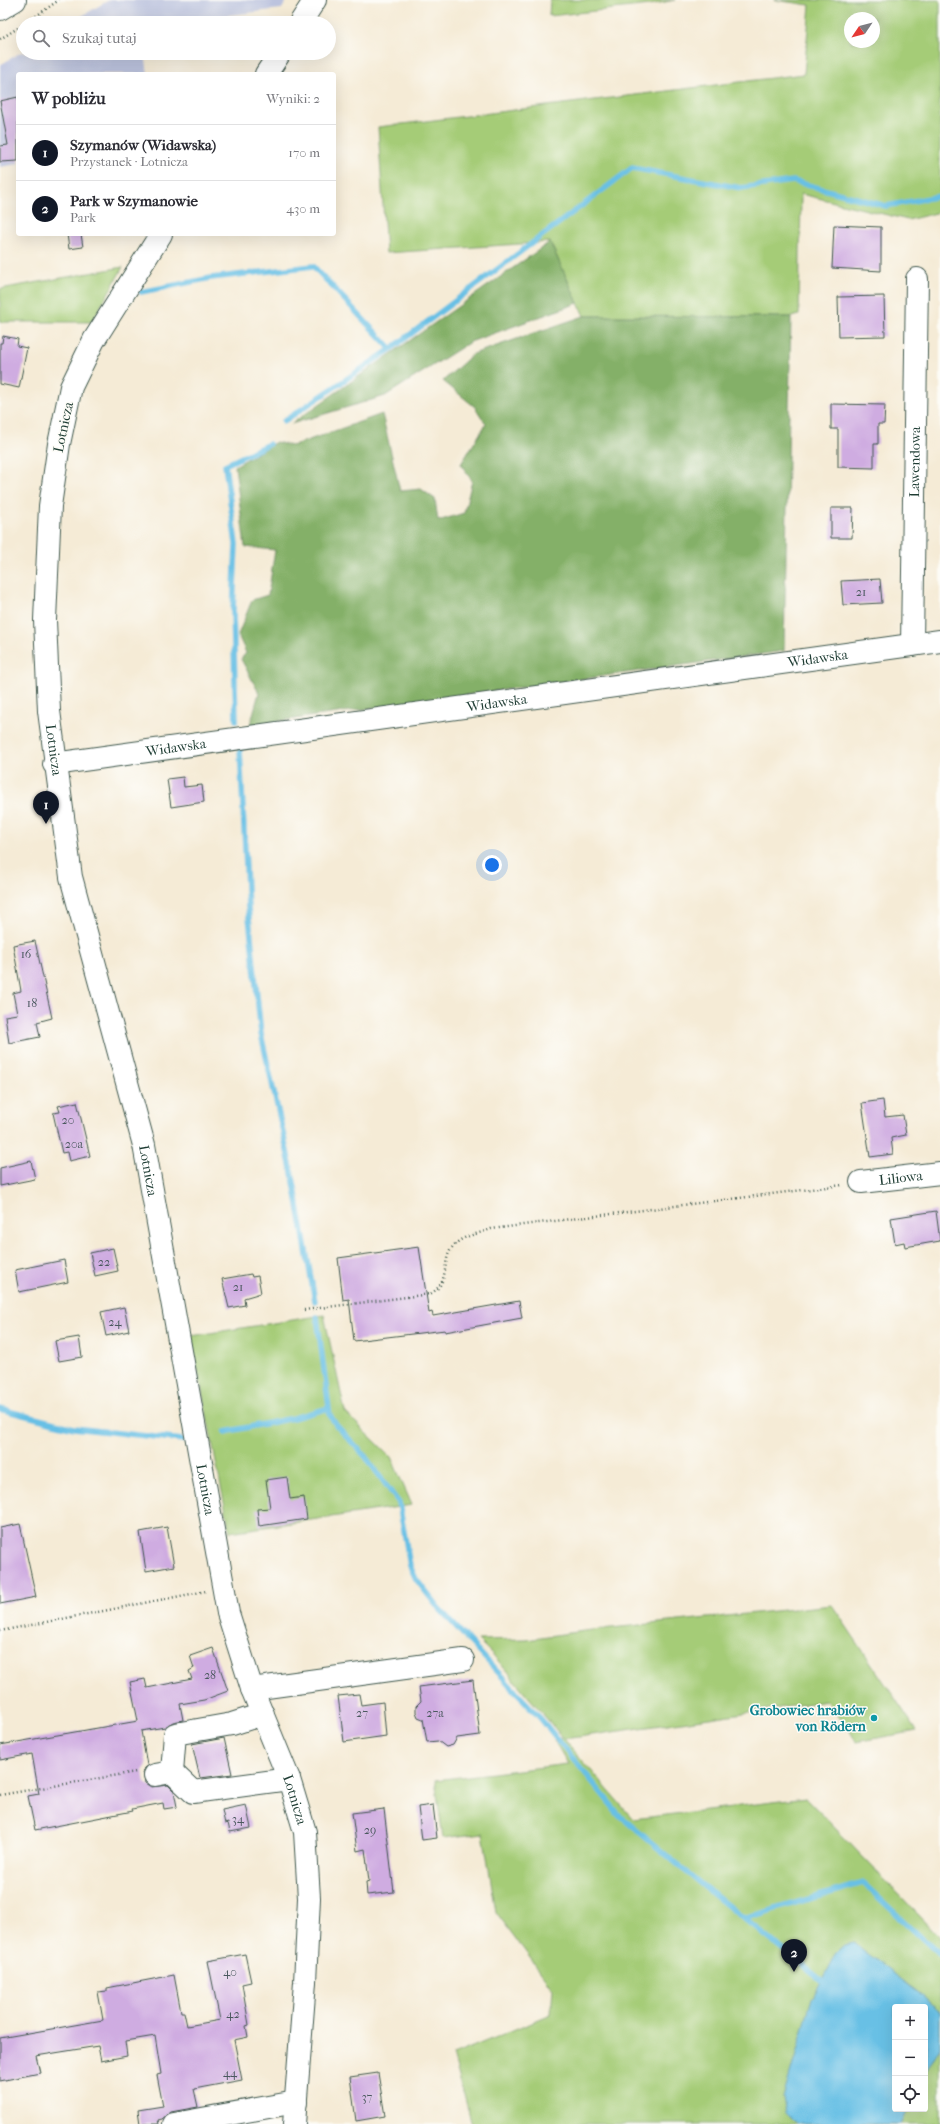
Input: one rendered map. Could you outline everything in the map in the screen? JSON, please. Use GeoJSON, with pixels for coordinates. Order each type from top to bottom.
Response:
{"type":"FeatureCollection","features":[{"type":"Feature","properties":{"kind":"street"},"geometry":{"type":"LineString","coordinates":[[0,9],[15,0]]}},
{"type":"Feature","properties":{"kind":"street"},"geometry":{"type":"LineString","coordinates":[[305,16],[315,0]]}},
{"type":"Feature","properties":{"kind":"street"},"geometry":{"type":"LineString","coordinates":[[267,72],[275,60]]}},
{"type":"Feature","properties":{"kind":"street","name":"Lotnicza"},"geometry":{"type":"LineString","coordinates":[[159,236],[94,340],[72,387],[59,444],[50,506],[45,620],[49,711],[54,764],[71,877],[144,1145],[228,1613],[252,1689],[289,1779],[305,1832],[309,1898],[294,2124]]}},
{"type":"Feature","properties":{"kind":"street","name":"Lawendowa"},"geometry":{"type":"LineString","coordinates":[[912,645],[917,279]]}},
{"type":"Feature","properties":{"kind":"street","name":"Widawska"},"geometry":{"type":"LineString","coordinates":[[54,764],[940,641]]}},
{"type":"Feature","properties":{"kind":"street","name":"Liliowa"},"geometry":{"type":"LineString","coordinates":[[861,1182],[940,1174]]}},
{"type":"Feature","properties":{"kind":"street"},"geometry":{"type":"LineString","coordinates":[[252,1689],[463,1660]]}},
{"type":"Feature","properties":{"kind":"street"},"geometry":{"type":"LineString","coordinates":[[263,1714],[232,1724],[175,1734],[163,1773],[193,1792],[289,1779]]}},
{"type":"Feature","properties":{"kind":"street"},"geometry":{"type":"LineString","coordinates":[[174,2124],[296,2102]]}},
{"type":"Feature","properties":{"kind":"path"},"geometry":{"type":"LineString","coordinates":[[36,16],[59,0]]}},
{"type":"Feature","properties":{"kind":"path"},"geometry":{"type":"LineString","coordinates":[[0,39],[16,29]]}},
{"type":"Feature","properties":{"kind":"path"},"geometry":{"type":"LineString","coordinates":[[304,1310],[430,1294],[439,1289],[447,1254],[459,1241],[492,1230],[702,1204],[861,1182]]}},
{"type":"Feature","properties":{"kind":"path"},"geometry":{"type":"LineString","coordinates":[[0,1631],[223,1588]]}},
{"type":"Feature","properties":{"kind":"path"},"geometry":{"type":"LineString","coordinates":[[0,1795],[140,1771],[163,1773]]}},
{"type":"Feature","properties":{"kind":"shaded area"},"geometry":{"type":"Polygon","coordinates":[[[109,0],[287,0],[282,9],[222,16],[82,16],[109,0]]]}},
{"type":"Feature","properties":{"kind":"shaded area"},"geometry":{"type":"Polygon","coordinates":[[[16,55],[16,60],[146,60],[148,72],[16,72],[16,164],[0,167],[0,65],[16,55]]]}},
{"type":"Feature","properties":{"kind":"green space"},"geometry":{"type":"Polygon","coordinates":[[[550,0],[675,0],[650,5],[549,16],[550,0]]]}},
{"type":"Feature","properties":{"kind":"green space"},"geometry":{"type":"Polygon","coordinates":[[[774,0],[940,0],[940,212],[908,220],[801,194],[799,315],[791,317],[584,316],[550,242],[386,253],[378,127],[804,74],[810,5],[774,0]]]}},
{"type":"Feature","properties":{"kind":"green space"},"geometry":{"type":"Polygon","coordinates":[[[550,242],[578,303],[470,342],[385,396],[291,424],[550,242]]]}},
{"type":"Feature","properties":{"kind":"green space"},"geometry":{"type":"Polygon","coordinates":[[[123,267],[92,322],[0,322],[0,289],[123,267]]]}},
{"type":"Feature","properties":{"kind":"green space"},"geometry":{"type":"Polygon","coordinates":[[[584,316],[791,317],[784,651],[250,725],[259,693],[241,659],[246,653],[238,635],[252,600],[268,595],[275,550],[245,547],[235,466],[276,442],[292,446],[382,414],[400,491],[421,489],[435,499],[438,521],[464,513],[472,481],[461,464],[486,424],[475,407],[443,381],[473,354],[584,316]]]}},
{"type":"Feature","properties":{"kind":"green space"},"geometry":{"type":"Polygon","coordinates":[[[324,1315],[345,1412],[391,1457],[412,1505],[230,1532],[191,1336],[324,1315]]]}},
{"type":"Feature","properties":{"kind":"green space"},"geometry":{"type":"Polygon","coordinates":[[[832,1605],[917,1731],[856,1742],[850,1731],[827,1701],[564,1739],[633,1819],[806,1798],[940,1937],[940,2124],[472,2124],[453,2055],[551,2014],[553,1989],[496,1912],[483,1833],[443,1838],[435,1780],[568,1764],[554,1740],[563,1738],[494,1656],[478,1640],[526,1639],[592,1630],[832,1605]]]}},
{"type":"Feature","properties":{"kind":"water"},"geometry":{"type":"Polygon","coordinates":[[[854,1943],[919,1993],[940,2012],[940,2047],[928,2069],[928,2004],[892,2004],[892,2112],[907,2112],[901,2124],[798,2124],[786,2112],[783,2098],[812,1999],[835,1954],[845,1945],[854,1943]]]}},
{"type":"Feature","properties":{"kind":"building"},"geometry":{"type":"Polygon","coordinates":[[[16,97],[16,161],[0,162],[0,146],[8,145],[0,101],[16,97]]]}},
{"type":"Feature","properties":{"kind":"building"},"geometry":{"type":"Polygon","coordinates":[[[834,225],[881,227],[881,271],[832,268],[834,225]]]}},
{"type":"Feature","properties":{"kind":"building"},"geometry":{"type":"Polygon","coordinates":[[[67,236],[81,236],[83,247],[69,249],[67,236]]]}},
{"type":"Feature","properties":{"kind":"building"},"geometry":{"type":"Polygon","coordinates":[[[884,296],[885,336],[839,337],[838,297],[884,296]]]}},
{"type":"Feature","properties":{"kind":"building"},"geometry":{"type":"Polygon","coordinates":[[[3,336],[18,339],[17,346],[27,348],[19,388],[0,384],[0,343],[2,343],[3,336]]]}},
{"type":"Feature","properties":{"kind":"building"},"geometry":{"type":"Polygon","coordinates":[[[831,404],[885,405],[884,424],[878,424],[878,444],[874,444],[874,468],[838,467],[838,429],[831,429],[831,404]]]}},
{"type":"Feature","properties":{"kind":"building"},"geometry":{"type":"Polygon","coordinates":[[[831,508],[853,508],[852,538],[831,538],[831,508]]]}},
{"type":"Feature","properties":{"kind":"building"},"geometry":{"type":"Polygon","coordinates":[[[880,579],[882,603],[843,605],[841,581],[880,579]]]}},
{"type":"Feature","properties":{"kind":"building"},"geometry":{"type":"Polygon","coordinates":[[[183,777],[184,787],[202,785],[204,802],[171,807],[167,779],[183,777]]]}},
{"type":"Feature","properties":{"kind":"building"},"geometry":{"type":"Polygon","coordinates":[[[35,941],[52,1018],[37,1022],[40,1037],[9,1043],[5,1016],[17,1014],[13,993],[21,991],[13,945],[35,941]]]}},
{"type":"Feature","properties":{"kind":"building"},"geometry":{"type":"Polygon","coordinates":[[[883,1100],[885,1117],[903,1115],[906,1135],[891,1138],[893,1154],[870,1157],[862,1103],[883,1100]]]}},
{"type":"Feature","properties":{"kind":"building"},"geometry":{"type":"Polygon","coordinates":[[[77,1102],[90,1156],[69,1161],[67,1152],[62,1153],[53,1113],[60,1112],[58,1106],[77,1102]]]}},
{"type":"Feature","properties":{"kind":"building"},"geometry":{"type":"Polygon","coordinates":[[[31,1161],[35,1179],[0,1186],[0,1168],[31,1161]]]}},
{"type":"Feature","properties":{"kind":"building"},"geometry":{"type":"Polygon","coordinates":[[[936,1211],[940,1241],[905,1247],[904,1242],[895,1244],[891,1218],[936,1211]]]}},
{"type":"Feature","properties":{"kind":"building"},"geometry":{"type":"Polygon","coordinates":[[[419,1247],[429,1313],[432,1312],[433,1316],[519,1301],[522,1318],[445,1332],[445,1330],[354,1341],[349,1299],[343,1300],[338,1258],[419,1247]]]}},
{"type":"Feature","properties":{"kind":"building"},"geometry":{"type":"Polygon","coordinates":[[[113,1248],[118,1271],[95,1276],[90,1253],[113,1248]]]}},
{"type":"Feature","properties":{"kind":"building"},"geometry":{"type":"Polygon","coordinates":[[[64,1260],[68,1282],[19,1292],[15,1270],[64,1260]]]}},
{"type":"Feature","properties":{"kind":"building"},"geometry":{"type":"Polygon","coordinates":[[[251,1274],[252,1277],[258,1276],[261,1293],[244,1298],[245,1305],[229,1308],[222,1279],[251,1274]]]}},
{"type":"Feature","properties":{"kind":"building"},"geometry":{"type":"Polygon","coordinates":[[[124,1307],[129,1331],[106,1336],[101,1312],[124,1307]]]}},
{"type":"Feature","properties":{"kind":"building"},"geometry":{"type":"Polygon","coordinates":[[[79,1337],[82,1357],[59,1361],[55,1341],[79,1337]]]}},
{"type":"Feature","properties":{"kind":"building"},"geometry":{"type":"Polygon","coordinates":[[[287,1477],[290,1499],[304,1497],[307,1519],[259,1526],[257,1509],[270,1508],[266,1480],[287,1477]]]}},
{"type":"Feature","properties":{"kind":"building"},"geometry":{"type":"Polygon","coordinates":[[[20,1524],[36,1597],[0,1604],[0,1528],[20,1524]]]}},
{"type":"Feature","properties":{"kind":"building"},"geometry":{"type":"Polygon","coordinates":[[[167,1527],[174,1566],[146,1571],[140,1532],[167,1527]]]}},
{"type":"Feature","properties":{"kind":"building"},"geometry":{"type":"Polygon","coordinates":[[[213,1648],[228,1691],[204,1700],[180,1704],[183,1720],[173,1722],[165,1727],[141,1731],[147,1765],[143,1771],[145,1783],[151,1787],[168,1785],[174,1791],[177,1807],[164,1809],[163,1803],[132,1809],[133,1811],[35,1830],[28,1796],[39,1794],[32,1754],[0,1760],[0,1745],[138,1721],[130,1682],[145,1679],[147,1688],[192,1679],[189,1671],[194,1668],[190,1656],[213,1648]]]}},
{"type":"Feature","properties":{"kind":"building"},"geometry":{"type":"Polygon","coordinates":[[[473,1680],[480,1735],[457,1738],[453,1745],[446,1747],[438,1741],[427,1742],[423,1719],[418,1717],[416,1712],[416,1706],[421,1701],[419,1687],[473,1680]]]}},
{"type":"Feature","properties":{"kind":"building"},"geometry":{"type":"Polygon","coordinates":[[[359,1694],[361,1705],[383,1702],[386,1736],[344,1742],[338,1696],[359,1694]]]}},
{"type":"Feature","properties":{"kind":"building"},"geometry":{"type":"Polygon","coordinates":[[[224,1738],[232,1774],[200,1778],[192,1744],[224,1738]]]}},
{"type":"Feature","properties":{"kind":"building"},"geometry":{"type":"Polygon","coordinates":[[[246,1805],[251,1828],[230,1832],[228,1823],[225,1824],[222,1810],[246,1805]]]}},
{"type":"Feature","properties":{"kind":"building"},"geometry":{"type":"Polygon","coordinates":[[[433,1805],[437,1838],[422,1840],[418,1807],[433,1805]]]}},
{"type":"Feature","properties":{"kind":"building"},"geometry":{"type":"Polygon","coordinates":[[[384,1809],[394,1892],[367,1895],[366,1882],[369,1881],[365,1849],[357,1851],[352,1813],[384,1809]]]}},
{"type":"Feature","properties":{"kind":"building"},"geometry":{"type":"Polygon","coordinates":[[[245,1954],[251,1982],[242,1984],[249,2025],[246,2026],[248,2037],[234,2040],[242,2080],[194,2089],[198,2107],[171,2112],[162,2119],[158,2120],[159,2124],[140,2124],[138,2110],[163,2106],[157,2075],[161,2074],[155,2036],[125,2041],[127,2056],[101,2061],[98,2046],[36,2056],[40,2073],[0,2081],[0,2038],[103,2020],[98,1992],[107,1991],[107,1988],[174,1975],[181,2012],[184,2012],[187,2026],[220,2020],[208,1961],[245,1954]]]}},
{"type":"Feature","properties":{"kind":"building"},"geometry":{"type":"Polygon","coordinates":[[[378,2073],[385,2116],[356,2121],[350,2077],[378,2073]]]}},
{"type":"Feature","properties":{"kind":"waterway"},"geometry":{"type":"LineString","coordinates":[[284,421],[391,349],[632,168],[741,188],[793,181],[886,206],[940,196]]}},
{"type":"Feature","properties":{"kind":"waterway"},"geometry":{"type":"LineString","coordinates":[[141,292],[211,278],[313,266],[391,349]]}},
{"type":"Feature","properties":{"kind":"waterway"},"geometry":{"type":"LineString","coordinates":[[236,720],[233,611],[236,544],[225,465],[269,444]]}},
{"type":"Feature","properties":{"kind":"waterway"},"geometry":{"type":"LineString","coordinates":[[240,749],[248,907],[261,1034],[294,1182],[315,1301]]}},
{"type":"Feature","properties":{"kind":"waterway"},"geometry":{"type":"LineString","coordinates":[[317,1317],[330,1415],[336,1425],[365,1456],[399,1503],[410,1566],[416,1579],[436,1605],[541,1719],[621,1817],[708,1890],[821,1980]]}},
{"type":"Feature","properties":{"kind":"waterway"},"geometry":{"type":"LineString","coordinates":[[225,1432],[293,1418],[329,1408]]}},
{"type":"Feature","properties":{"kind":"waterway"},"geometry":{"type":"LineString","coordinates":[[0,1409],[74,1428],[183,1440]]}},
{"type":"Feature","properties":{"kind":"waterway"},"geometry":{"type":"LineString","coordinates":[[745,1918],[863,1883],[940,1955]]}},
{"type":"Feature","properties":{"kind":"place","name":"Szymanów (Widawska)"},"geometry":{"type":"Point","coordinates":[46,824]}},
{"type":"Feature","properties":{"kind":"place","name":"Grobowiec hrabiów von Rödern"},"geometry":{"type":"Point","coordinates":[874,1718]}},
{"type":"Feature","properties":{"kind":"place","name":"Park w Szymanowie"},"geometry":{"type":"Point","coordinates":[794,1972]}}]}
